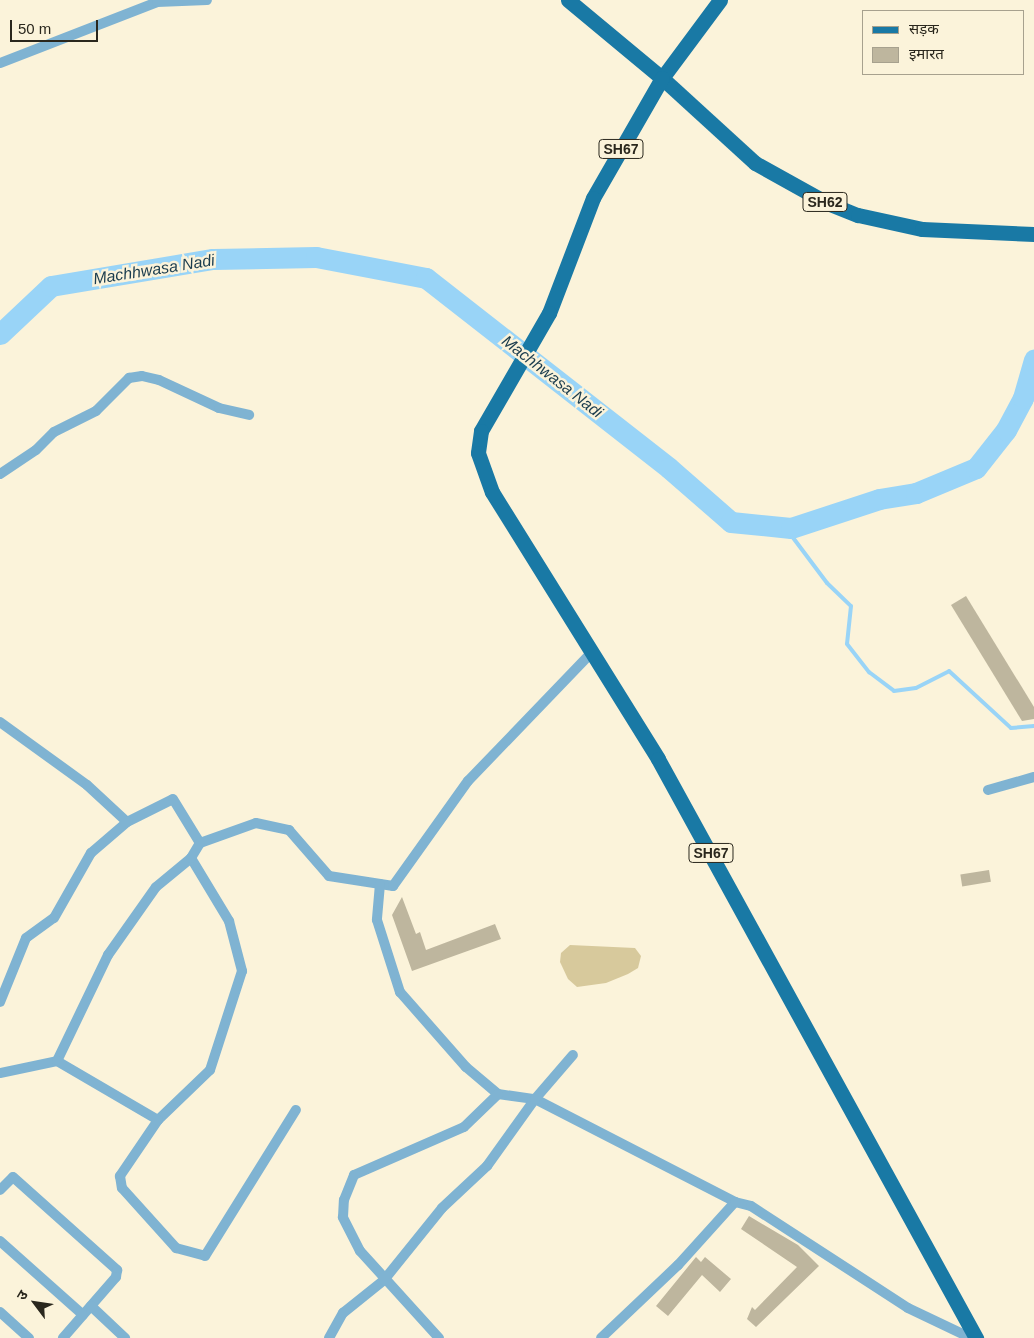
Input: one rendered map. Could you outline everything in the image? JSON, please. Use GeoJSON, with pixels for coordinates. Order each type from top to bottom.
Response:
{"type":"FeatureCollection","features":[{"type":"Feature","properties":{"kind":"main road","name":"SH62"},"geometry":{"type":"LineString","coordinates":[[568,0],[662,78],[755,163],[825,202],[858,215],[922,229],[1030,234]]}},
{"type":"Feature","properties":{"kind":"main road","name":"SH67"},"geometry":{"type":"LineString","coordinates":[[720,0],[662,78],[593,198],[549,313],[478,440],[482,469],[492,492],[592,651],[722,872],[976,1338]]}},
{"type":"Feature","properties":{"kind":"street"},"geometry":{"type":"LineString","coordinates":[[0,63],[157,2],[207,0]]}},
{"type":"Feature","properties":{"kind":"street"},"geometry":{"type":"LineString","coordinates":[[0,474],[36,450],[54,432],[96,411],[129,378],[142,376],[159,380],[218,408],[249,415]]}},
{"type":"Feature","properties":{"kind":"street"},"geometry":{"type":"LineString","coordinates":[[57,1061],[108,955],[156,887],[191,858],[200,843],[256,823],[289,830],[329,876],[393,886],[468,781],[592,651]]}},
{"type":"Feature","properties":{"kind":"street"},"geometry":{"type":"LineString","coordinates":[[0,722],[87,785],[127,822]]}},
{"type":"Feature","properties":{"kind":"street"},"geometry":{"type":"LineString","coordinates":[[988,790],[1034,777]]}},
{"type":"Feature","properties":{"kind":"street"},"geometry":{"type":"LineString","coordinates":[[0,1002],[26,938],[54,918],[91,853],[127,822],[173,799],[200,843]]}},
{"type":"Feature","properties":{"kind":"street"},"geometry":{"type":"LineString","coordinates":[[191,858],[229,921],[242,971],[210,1070],[158,1120],[120,1176],[122,1188],[176,1248],[205,1256],[296,1110]]}},
{"type":"Feature","properties":{"kind":"street"},"geometry":{"type":"LineString","coordinates":[[380,884],[377,920],[400,992],[466,1067],[498,1094],[535,1099],[735,1202],[750,1206],[908,1308],[971,1338]]}},
{"type":"Feature","properties":{"kind":"street"},"geometry":{"type":"LineString","coordinates":[[330,1338],[343,1313],[384,1280],[442,1208],[487,1166],[535,1099],[573,1055]]}},
{"type":"Feature","properties":{"kind":"street"},"geometry":{"type":"LineString","coordinates":[[0,1073],[57,1061],[158,1120]]}},
{"type":"Feature","properties":{"kind":"street"},"geometry":{"type":"LineString","coordinates":[[439,1338],[384,1280],[360,1251],[342,1217],[344,1200],[354,1175],[464,1126],[498,1094]]}},
{"type":"Feature","properties":{"kind":"street"},"geometry":{"type":"LineString","coordinates":[[0,1190],[12,1177],[117,1270],[116,1276],[63,1338]]}},
{"type":"Feature","properties":{"kind":"street"},"geometry":{"type":"LineString","coordinates":[[601,1338],[678,1265],[735,1202]]}},
{"type":"Feature","properties":{"kind":"street"},"geometry":{"type":"LineString","coordinates":[[0,1241],[83,1315]]}},
{"type":"Feature","properties":{"kind":"street"},"geometry":{"type":"LineString","coordinates":[[91,1306],[126,1338]]}},
{"type":"Feature","properties":{"kind":"street"},"geometry":{"type":"LineString","coordinates":[[0,1312],[29,1338]]}},
{"type":"Feature","properties":{"kind":"shaded area"},"geometry":{"type":"Polygon","coordinates":[[[570,945],[635,948],[641,956],[638,968],[628,974],[606,983],[577,987],[568,979],[560,962],[561,953],[570,945]]]}},
{"type":"Feature","properties":{"kind":"building"},"geometry":{"type":"Polygon","coordinates":[[[966,596],[1034,707],[1034,719],[1022,721],[951,605],[966,596]]]}},
{"type":"Feature","properties":{"kind":"building"},"geometry":{"type":"Polygon","coordinates":[[[989,870],[991,882],[962,886],[960,875],[989,870]]]}},
{"type":"Feature","properties":{"kind":"building"},"geometry":{"type":"Polygon","coordinates":[[[402,897],[416,934],[420,932],[426,950],[495,924],[501,939],[412,971],[392,915],[402,897]]]}},
{"type":"Feature","properties":{"kind":"building"},"geometry":{"type":"Polygon","coordinates":[[[749,1216],[798,1245],[819,1266],[756,1327],[747,1319],[752,1307],[755,1310],[797,1267],[741,1229],[749,1216]]]}},
{"type":"Feature","properties":{"kind":"building"},"geometry":{"type":"Polygon","coordinates":[[[696,1257],[701,1262],[705,1257],[731,1279],[720,1292],[702,1275],[668,1316],[656,1306],[696,1257]]]}},
{"type":"Feature","properties":{"kind":"waterway","name":"Machhwasa Nadi"},"geometry":{"type":"LineString","coordinates":[[0,334],[51,286],[213,259],[316,257],[426,278],[669,468],[731,522],[791,528],[879,499],[916,493],[976,468],[1006,430],[1023,398],[1034,360]]}},
{"type":"Feature","properties":{"kind":"waterway"},"geometry":{"type":"LineString","coordinates":[[785,527],[827,583],[851,606],[847,644],[869,672],[894,691],[916,688],[949,671],[1011,728],[1034,726]]}}]}
